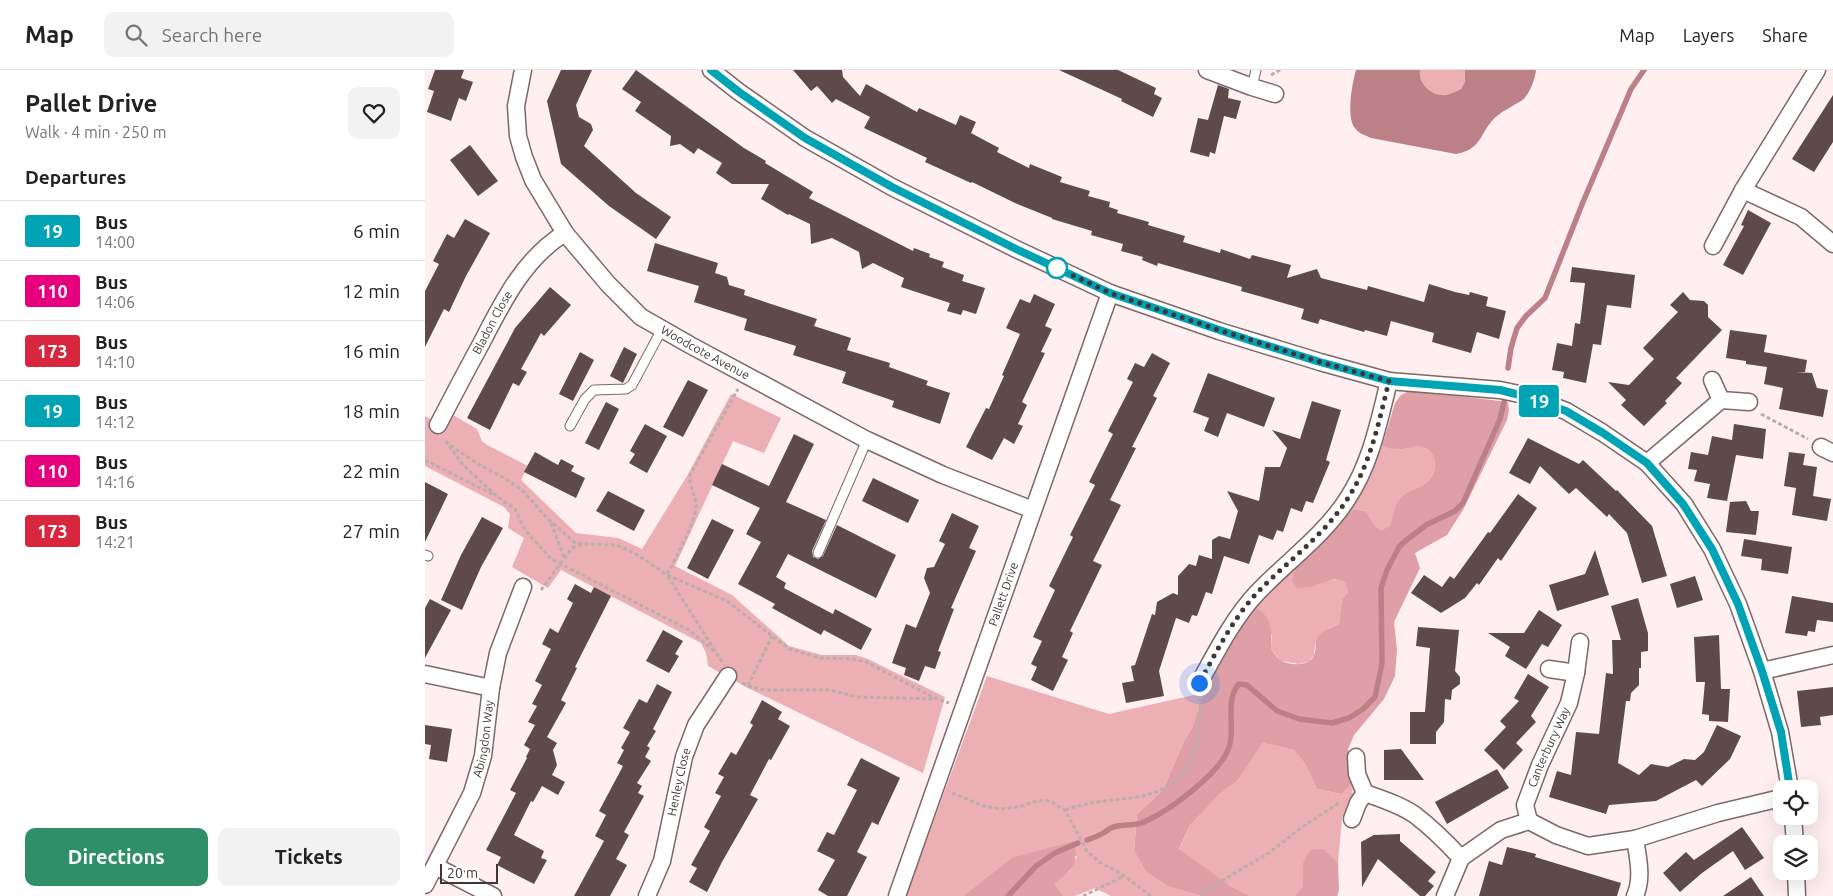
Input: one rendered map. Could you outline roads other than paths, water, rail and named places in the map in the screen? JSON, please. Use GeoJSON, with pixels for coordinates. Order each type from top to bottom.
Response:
{"type":"FeatureCollection","features":[{"type":"Feature","properties":{"kind":"street","name":"Woodcote Avenue"},"geometry":{"type":"LineString","coordinates":[[523,70],[516,106],[518,136],[533,180],[565,233],[615,291],[641,317],[867,440],[943,475],[1033,510]]}},
{"type":"Feature","properties":{"kind":"street"},"geometry":{"type":"LineString","coordinates":[[711,70],[805,138],[892,187],[1016,249],[1110,293],[1228,333],[1320,362],[1389,381],[1500,390],[1524,396],[1566,411],[1603,433],[1647,463],[1683,504],[1712,549],[1738,604],[1762,671],[1781,732],[1789,780]]}},
{"type":"Feature","properties":{"kind":"street"},"geometry":{"type":"LineString","coordinates":[[1207,70],[1275,94]]}},
{"type":"Feature","properties":{"kind":"street"},"geometry":{"type":"LineString","coordinates":[[1713,246],[1743,190],[1817,70]]}},
{"type":"Feature","properties":{"kind":"street"},"geometry":{"type":"LineString","coordinates":[[1743,190],[1801,217],[1833,244]]}},
{"type":"Feature","properties":{"kind":"street","name":"Bladon Close"},"geometry":{"type":"LineString","coordinates":[[438,424],[506,296],[533,258],[554,239],[565,233]]}},
{"type":"Feature","properties":{"kind":"street","name":"Pallett Drive"},"geometry":{"type":"LineString","coordinates":[[897,896],[1110,293]]}},
{"type":"Feature","properties":{"kind":"street"},"geometry":{"type":"LineString","coordinates":[[1711,380],[1721,400]]}},
{"type":"Feature","properties":{"kind":"street"},"geometry":{"type":"LineString","coordinates":[[1199,683],[1242,610],[1331,522],[1348,498],[1363,471],[1375,436],[1389,381]]}},
{"type":"Feature","properties":{"kind":"street"},"geometry":{"type":"LineString","coordinates":[[1647,463],[1721,400],[1744,402]]}},
{"type":"Feature","properties":{"kind":"street","name":"Abingdon Way"},"geometry":{"type":"LineString","coordinates":[[425,885],[472,793],[483,756],[491,688],[498,653],[523,587]]}},
{"type":"Feature","properties":{"kind":"street","name":"Canterbury Way"},"geometry":{"type":"LineString","coordinates":[[1529,821],[1525,805],[1540,765],[1569,703],[1576,673],[1580,642]]}},
{"type":"Feature","properties":{"kind":"street"},"geometry":{"type":"LineString","coordinates":[[1762,671],[1833,655]]}},
{"type":"Feature","properties":{"kind":"street"},"geometry":{"type":"LineString","coordinates":[[1549,668],[1576,673]]}},
{"type":"Feature","properties":{"kind":"street"},"geometry":{"type":"LineString","coordinates":[[425,674],[491,688]]}},
{"type":"Feature","properties":{"kind":"street","name":"Henley Close"},"geometry":{"type":"LineString","coordinates":[[647,896],[662,862],[684,757],[696,725],[728,676]]}},
{"type":"Feature","properties":{"kind":"street"},"geometry":{"type":"LineString","coordinates":[[1356,757],[1357,774],[1365,793],[1414,814],[1461,858]]}},
{"type":"Feature","properties":{"kind":"street"},"geometry":{"type":"LineString","coordinates":[[1352,819],[1358,803],[1365,793]]}},
{"type":"Feature","properties":{"kind":"street"},"geometry":{"type":"LineString","coordinates":[[1445,896],[1461,858],[1501,830],[1529,821],[1556,835],[1588,846],[1635,840],[1718,813],[1773,800]]}},
{"type":"Feature","properties":{"kind":"street"},"geometry":{"type":"LineString","coordinates":[[1635,840],[1639,869],[1638,890],[1635,896]]}},
{"type":"Feature","properties":{"kind":"street"},"geometry":{"type":"LineString","coordinates":[[435,866],[493,896]]}},
{"type":"Feature","properties":{"kind":"street"},"geometry":{"type":"LineString","coordinates":[[1797,880],[1797,896]]}},
{"type":"Feature","properties":{"kind":"lane"},"geometry":{"type":"LineString","coordinates":[[1252,87],[1256,70]]}},
{"type":"Feature","properties":{"kind":"lane"},"geometry":{"type":"LineString","coordinates":[[570,426],[585,399],[594,390],[626,389],[632,386],[661,329]]}},
{"type":"Feature","properties":{"kind":"lane"},"geometry":{"type":"LineString","coordinates":[[818,553],[867,440]]}},
{"type":"Feature","properties":{"kind":"waterway"},"geometry":{"type":"LineString","coordinates":[[1508,368],[1517,328],[1526,316],[1545,298],[1631,89],[1644,70]]}},
{"type":"Feature","properties":{"kind":"waterway"},"geometry":{"type":"LineString","coordinates":[[1087,840],[1109,829],[1144,822],[1155,817],[1193,790],[1216,768],[1229,747],[1231,739],[1232,698],[1239,684],[1247,685],[1277,711],[1299,719],[1332,723],[1349,718],[1363,709],[1375,697],[1382,663],[1381,588],[1387,570],[1399,547],[1404,542],[1426,525],[1455,511],[1463,503],[1500,419],[1504,402]]}},
{"type":"Feature","properties":{"kind":"waterway"},"geometry":{"type":"LineString","coordinates":[[1008,896],[1036,866],[1055,853],[1078,843]]}}]}
